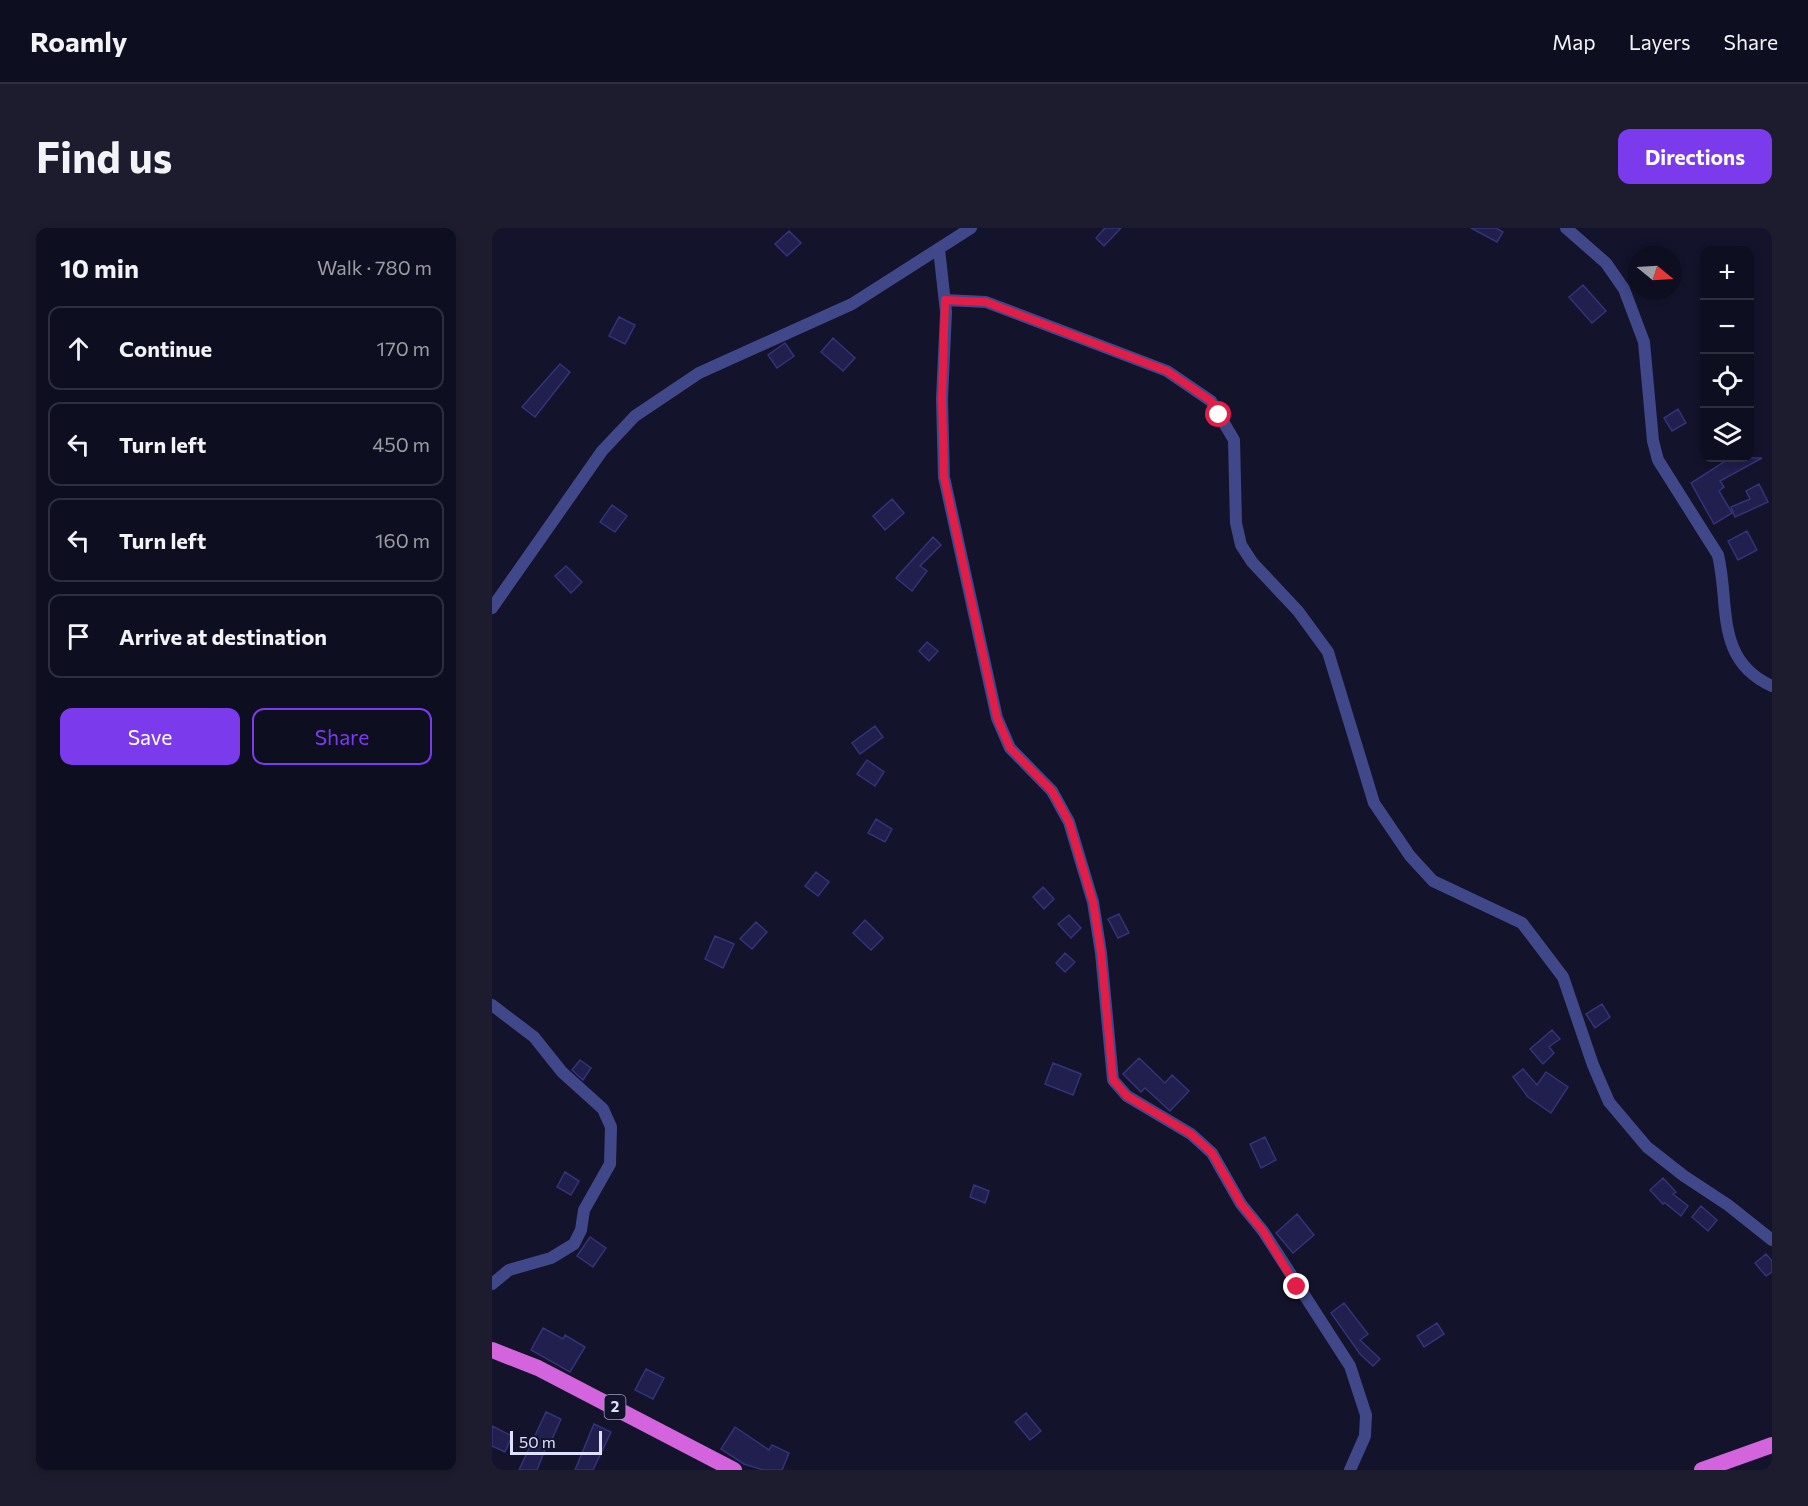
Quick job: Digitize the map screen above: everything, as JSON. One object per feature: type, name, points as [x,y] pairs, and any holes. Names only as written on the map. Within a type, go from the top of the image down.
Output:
[{"type":"highway","name":"2","points":[[492,1350],[538,1368],[734,1470]]},
{"type":"highway","points":[[1702,1470],[1772,1445]]},
{"type":"street","points":[[492,608],[602,451],[635,416],[699,373],[852,304],[971,228]]},
{"type":"street","points":[[1566,228],[1606,264],[1624,289],[1644,342],[1653,441],[1658,460],[1718,555],[1722,572],[1725,628],[1730,641],[1747,668],[1760,680],[1772,686]]},
{"type":"street","points":[[939,249],[945,300],[942,399],[944,477],[997,718],[1010,748],[1052,791],[1069,822],[1093,902],[1101,952],[1113,1080],[1127,1096],[1191,1134],[1212,1153],[1241,1204],[1263,1231],[1350,1366],[1366,1415],[1365,1436],[1350,1470]]},
{"type":"street","points":[[945,300],[986,302],[1167,371],[1211,401],[1234,440],[1236,523],[1241,545],[1251,562],[1298,611],[1328,652],[1374,802],[1410,856],[1433,880],[1522,923],[1563,977],[1593,1065],[1609,1102],[1647,1146],[1684,1176],[1728,1204],[1772,1240]]},
{"type":"street","points":[[492,1005],[534,1037],[562,1072],[603,1109],[611,1127],[610,1164],[584,1210],[581,1230],[574,1244],[551,1258],[509,1270],[492,1284]]},
{"type":"building","points":[[1105,228],[1121,228],[1104,246],[1096,238]]},
{"type":"building","points":[[1471,228],[1496,228],[1503,232],[1497,242]]},
{"type":"building","points":[[789,231],[801,243],[787,256],[775,244]]},
{"type":"building","points":[[1583,285],[1606,311],[1592,323],[1569,297]]},
{"type":"building","points":[[619,317],[635,325],[625,344],[609,336]]},
{"type":"building","points":[[833,338],[855,358],[843,371],[821,352]]},
{"type":"building","points":[[785,343],[794,356],[777,368],[768,355]]},
{"type":"building","points":[[560,364],[570,372],[535,417],[522,407]]},
{"type":"building","points":[[1678,409],[1686,423],[1672,431],[1664,418]]},
{"type":"building","points":[[1754,458],[1762,458],[1720,481],[1724,487],[1719,491],[1732,513],[1714,524],[1691,483],[1724,462],[1754,462]]},
{"type":"building","points":[[1759,484],[1768,502],[1735,517],[1731,507],[1750,499],[1746,491]]},
{"type":"building","points":[[892,499],[904,513],[885,530],[873,516]]},
{"type":"building","points":[[612,505],[627,516],[615,532],[600,522]]},
{"type":"building","points":[[1747,531],[1757,550],[1738,560],[1728,541]]},
{"type":"building","points":[[933,537],[941,545],[920,566],[927,571],[912,591],[896,578]]},
{"type":"building","points":[[566,566],[582,582],[571,593],[555,576]]},
{"type":"building","points":[[927,642],[938,651],[929,661],[919,651]]},
{"type":"building","points":[[875,726],[883,737],[860,754],[852,743]]},
{"type":"building","points":[[867,760],[884,772],[875,786],[857,774]]},
{"type":"building","points":[[876,819],[892,829],[885,842],[868,833]]},
{"type":"building","points":[[816,872],[829,882],[818,896],[805,886]]},
{"type":"building","points":[[1043,887],[1054,899],[1044,909],[1033,897]]},
{"type":"building","points":[[1119,914],[1129,933],[1118,938],[1108,919]]},
{"type":"building","points":[[1069,915],[1081,928],[1071,938],[1058,924]]},
{"type":"building","points":[[865,920],[883,938],[871,950],[853,933]]},
{"type":"building","points":[[756,922],[767,932],[752,949],[740,939]]},
{"type":"building","points":[[715,936],[734,944],[723,968],[705,959]]},
{"type":"building","points":[[1065,953],[1075,962],[1065,972],[1056,963]]},
{"type":"building","points":[[1602,1004],[1610,1017],[1595,1028],[1586,1014]]},
{"type":"building","points":[[1552,1030],[1560,1039],[1549,1047],[1554,1053],[1543,1064],[1530,1049]]},
{"type":"building","points":[[1139,1058],[1165,1083],[1172,1075],[1189,1091],[1170,1111],[1145,1088],[1141,1092],[1123,1074]]},
{"type":"building","points":[[580,1060],[591,1068],[583,1080],[572,1070]]},
{"type":"building","points":[[1053,1063],[1081,1074],[1073,1095],[1045,1084]]},
{"type":"building","points":[[1523,1069],[1537,1085],[1546,1072],[1568,1087],[1551,1113],[1528,1097],[1513,1077]]},
{"type":"building","points":[[1265,1137],[1276,1160],[1261,1168],[1250,1144]]},
{"type":"building","points":[[565,1172],[579,1181],[571,1195],[557,1187]]},
{"type":"building","points":[[1663,1178],[1676,1192],[1673,1194],[1688,1206],[1681,1216],[1665,1203],[1663,1204],[1650,1190]]},
{"type":"building","points":[[974,1185],[989,1191],[985,1203],[970,1197]]},
{"type":"building","points":[[1701,1206],[1717,1220],[1708,1231],[1692,1217]]},
{"type":"building","points":[[1297,1214],[1314,1235],[1293,1253],[1276,1233]]},
{"type":"building","points":[[590,1237],[606,1248],[593,1267],[577,1256]]},
{"type":"building","points":[[1766,1254],[1772,1261],[1772,1272],[1766,1276],[1755,1263]]},
{"type":"building","points":[[1344,1303],[1368,1334],[1360,1340],[1380,1359],[1373,1366],[1360,1354],[1331,1313]]},
{"type":"building","points":[[1437,1323],[1444,1334],[1424,1347],[1417,1336]]},
{"type":"building","points":[[543,1328],[563,1339],[565,1335],[585,1347],[570,1372],[531,1350]]},
{"type":"building","points":[[646,1369],[664,1378],[653,1399],[635,1390]]},
{"type":"building","points":[[546,1412],[561,1419],[548,1448],[546,1447],[537,1470],[519,1470]]},
{"type":"building","points":[[1026,1413],[1041,1431],[1030,1440],[1015,1422]]},
{"type":"building","points":[[594,1424],[611,1432],[593,1470],[575,1470]]},
{"type":"building","points":[[492,1426],[512,1436],[505,1452],[492,1446]]},
{"type":"building","points":[[735,1427],[769,1450],[772,1445],[789,1453],[782,1470],[763,1470],[744,1464],[721,1449]]},
{"type":"route","points":[[1219,415],[1211,401],[1167,371],[986,302],[945,300],[942,399],[944,477],[997,718],[1010,748],[1052,791],[1069,822],[1093,902],[1101,952],[1113,1080],[1127,1096],[1191,1134],[1212,1153],[1241,1204],[1263,1231],[1297,1287]]}]
